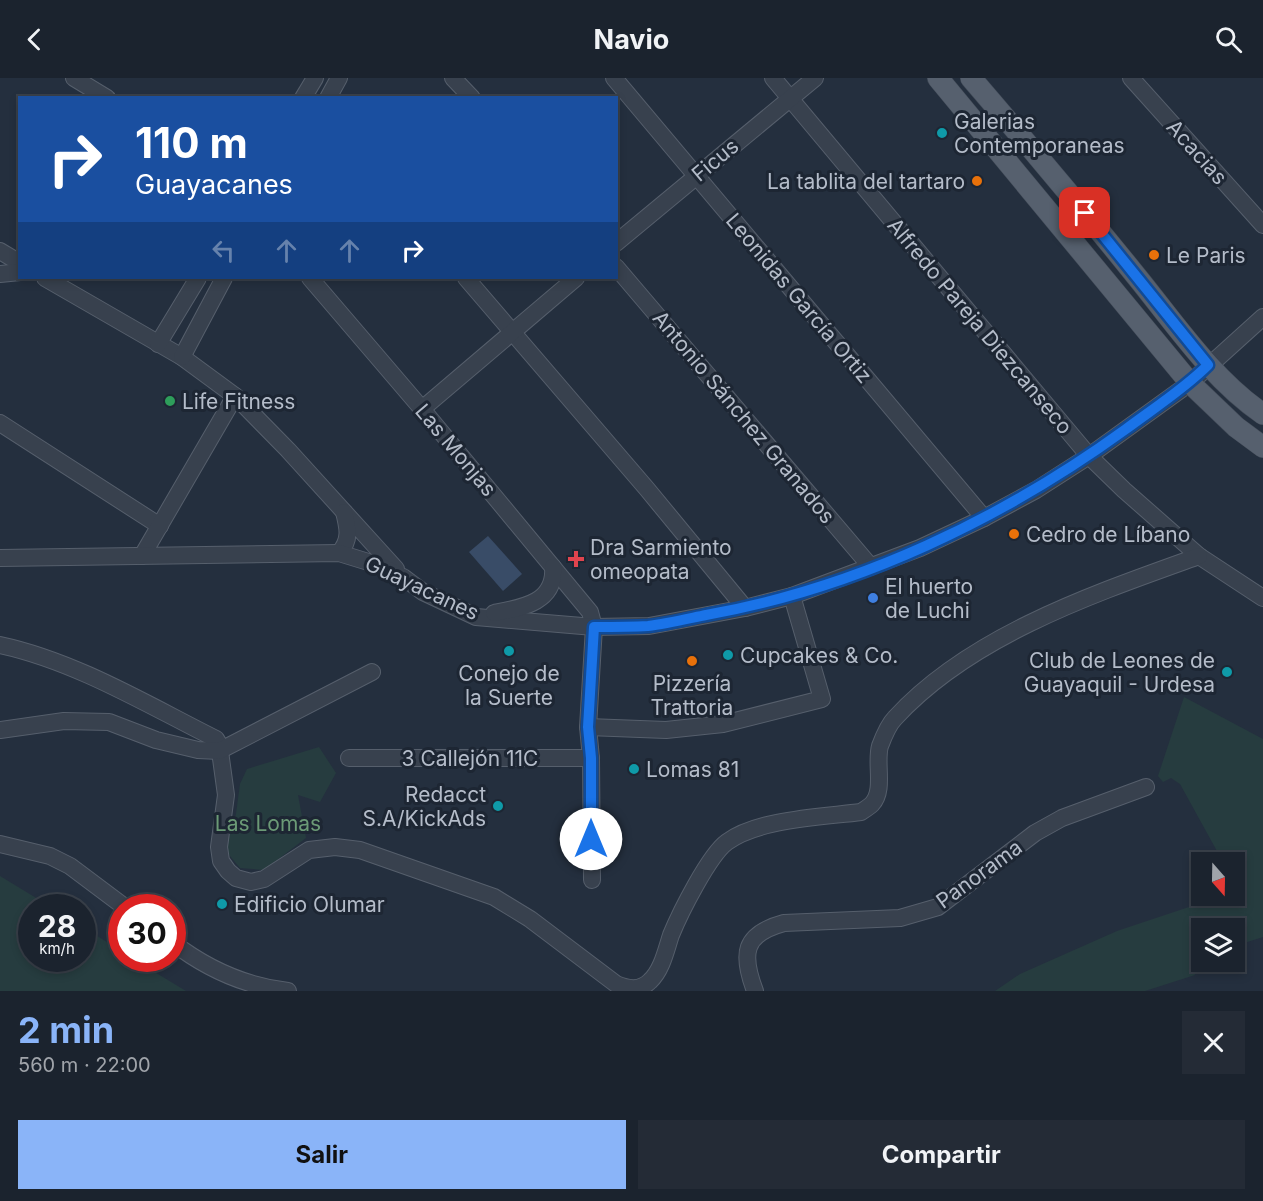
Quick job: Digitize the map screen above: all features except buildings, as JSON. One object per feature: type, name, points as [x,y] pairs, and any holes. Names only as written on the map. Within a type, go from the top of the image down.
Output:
[{"type":"main road","points":[[938,78],[1191,383],[1236,427],[1263,447]]},
{"type":"main road","points":[[971,78],[1043,162],[1208,365],[1248,404],[1263,414]]},
{"type":"main road","points":[[1022,178],[1043,162]]},
{"type":"street","points":[[74,78],[104,96]]},
{"type":"street","points":[[304,96],[315,78]]},
{"type":"street","points":[[329,96],[339,78]]},
{"type":"street","points":[[453,78],[470,96]]},
{"type":"street","name":"Leonidas García Ortiz","points":[[614,78],[984,518]]},
{"type":"street","name":"Alfredo Pareja Diezcanseco","points":[[773,78],[1089,456],[1116,483],[1200,556],[1263,598]]},
{"type":"street","name":"Ficus","points":[[618,241],[815,78]]},
{"type":"street","name":"Acacias","points":[[1131,78],[1263,225]]},
{"type":"street","points":[[0,251],[18,262]]},
{"type":"street","name":"Antonio Sánchez Granados","points":[[618,269],[871,567]]},
{"type":"street","points":[[0,274],[18,272]]},
{"type":"street","points":[[47,279],[182,357],[236,396],[403,576]]},
{"type":"street","points":[[158,344],[197,279]]},
{"type":"street","points":[[182,357],[223,279]]},
{"type":"street","name":"Las Monjas","points":[[311,279],[590,612],[594,627]]},
{"type":"street","points":[[467,279],[746,608]]},
{"type":"street","points":[[422,409],[575,279]]},
{"type":"street","name":"Guayacanes","points":[[0,558],[339,553],[378,565],[403,576],[423,592],[476,617],[594,627],[649,626],[746,608],[792,596],[920,548],[1036,490],[1089,456],[1191,383],[1263,317]]},
{"type":"street","points":[[142,556],[236,396]]},
{"type":"street","points":[[0,423],[160,526]]},
{"type":"street","points":[[339,553],[346,546],[348,535],[344,512]]},
{"type":"street","points":[[0,645],[30,651],[68,666],[216,739],[219,744],[226,795],[219,847],[221,861],[236,878],[251,882],[264,879],[309,850],[335,847],[360,850],[494,897],[530,919],[616,984],[634,988],[642,987],[654,977],[672,933],[708,864],[725,843],[740,833],[758,826],[861,812],[872,804],[878,793],[880,747],[888,729],[893,720],[930,686],[974,655],[1009,635],[1090,595],[1200,556]]},
{"type":"street","points":[[476,617],[524,607],[538,600],[551,583],[554,576],[553,567]]},
{"type":"street","points":[[588,727],[666,730],[723,724],[822,699],[792,596]]},
{"type":"street","points":[[592,880],[591,758],[588,727],[594,627]]},
{"type":"street","points":[[0,730],[64,721],[109,722],[156,740],[198,750],[219,751],[372,672]]},
{"type":"street","name":"3 Callejón 11C","points":[[349,758],[591,758]]},
{"type":"street","name":"Panorama","points":[[755,991],[747,958],[750,942],[756,934],[768,927],[784,923],[900,918],[938,907],[1035,833],[1062,818],[1146,787]]},
{"type":"street","points":[[0,844],[50,856],[70,866],[108,894]]},
{"type":"street","points":[[186,951],[214,970],[232,978],[263,988],[288,991]]},
{"type":"green space","points":[[1184,697],[1263,739],[1263,937],[1245,943],[1245,918],[1191,918],[1191,972],[1194,972],[1195,975],[1145,991],[995,991],[1020,974],[1117,931],[1192,906],[1245,906],[1245,852],[1217,852],[1180,784],[1171,778],[1163,782],[1158,776]]},
{"type":"green space","name":"Las Lomas","points":[[319,747],[336,773],[320,802],[298,795],[306,838],[264,870],[240,868],[225,850],[236,814],[240,784],[247,769]]},
{"type":"green space","points":[[0,876],[30,894],[18,894],[18,972],[96,972],[96,935],[108,943],[108,972],[155,972],[186,991],[0,991]]},
{"type":"water","points":[[488,536],[522,574],[503,591],[469,552]]},
{"type":"place","name":"Galerias Contemporaneas","points":[[942,133]]},
{"type":"place","name":"La tablita del tartaro","points":[[977,181]]},
{"type":"place","name":"Le Paris","points":[[1154,255]]},
{"type":"place","name":"Life Fitness","points":[[170,401]]},
{"type":"place","name":"Cedro de Líbano","points":[[1014,534]]},
{"type":"place","name":"Dra Sarmiento omeopata","points":[[576,559]]},
{"type":"place","name":"El huerto de Luchi","points":[[873,598]]},
{"type":"place","name":"Conejo de la Suerte","points":[[509,651]]},
{"type":"place","name":"Cupcakes & Co.","points":[[728,655]]},
{"type":"place","name":"Pizzería Trattoria","points":[[692,661]]},
{"type":"place","name":"Club de Leones de Guayaquil - Urdesa","points":[[1227,672]]},
{"type":"place","name":"Lomas 81","points":[[634,769]]},
{"type":"place","name":"Redacct S.A/KickAds","points":[[498,806]]},
{"type":"place","name":"Edificio Olumar","points":[[222,904]]},
{"type":"route","points":[[591,839],[591,758],[588,727],[594,627],[649,626],[746,608],[792,596],[920,548],[1036,490],[1089,456],[1191,383],[1208,365],[1085,213]]}]
